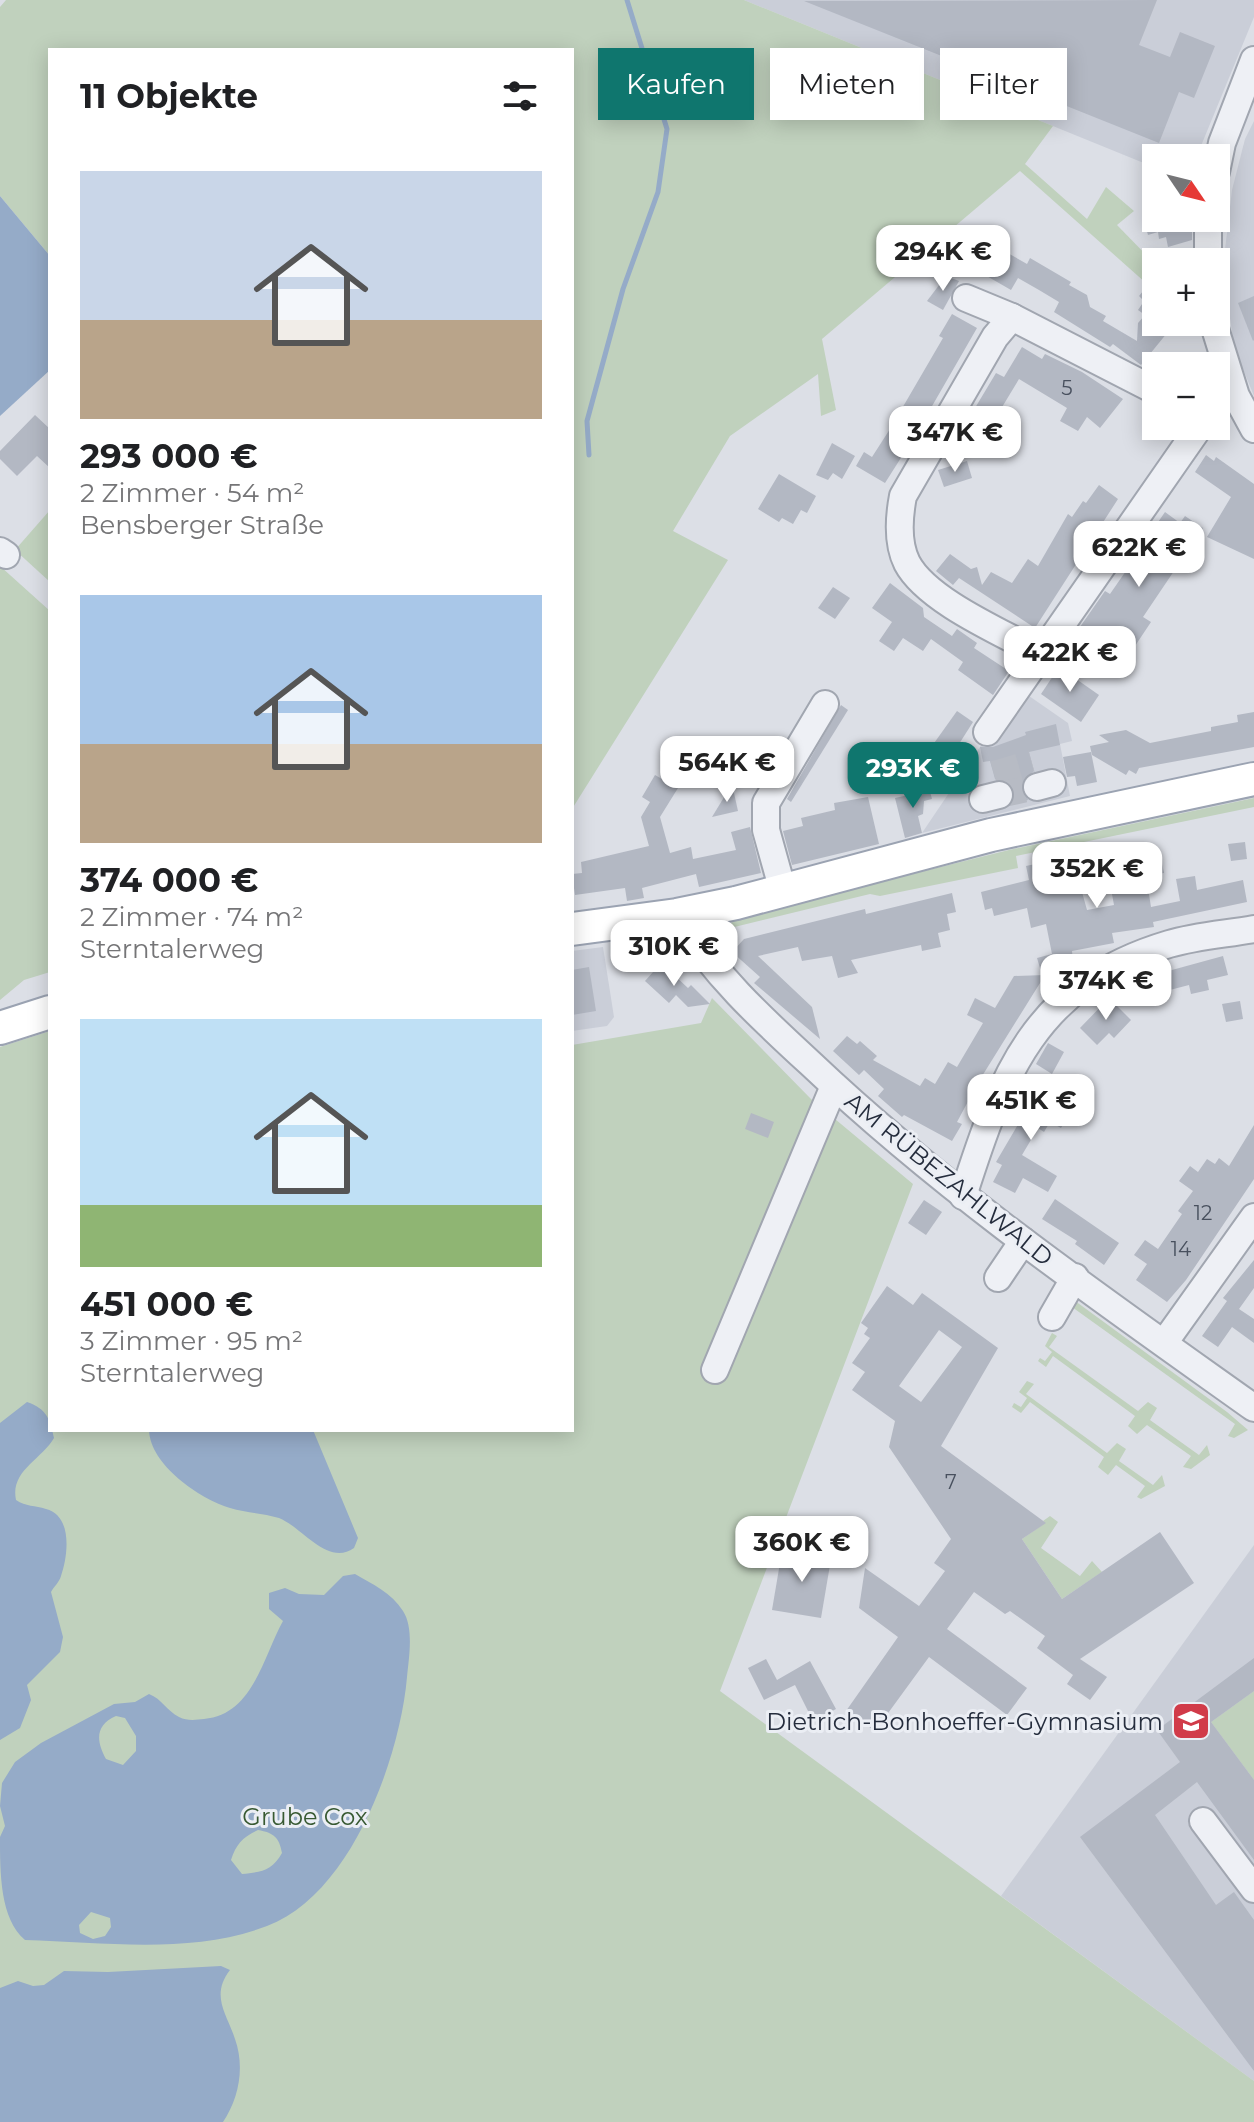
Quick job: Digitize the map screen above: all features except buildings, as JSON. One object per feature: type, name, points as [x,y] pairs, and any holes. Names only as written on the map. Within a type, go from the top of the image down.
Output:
[{"type":"main road","points":[[574,929],[677,915],[783,891],[991,835],[1254,779]]},
{"type":"main road","points":[[0,1028],[48,1013]]},
{"type":"street","points":[[1222,144],[1254,60]]},
{"type":"street","points":[[966,298],[1012,317],[1142,384]]},
{"type":"street","points":[[1012,317],[995,337],[903,496],[899,518],[906,562],[920,581],[939,596],[1041,654]]},
{"type":"street","points":[[1230,407],[1254,429]]},
{"type":"street","points":[[987,732],[1190,440]]},
{"type":"street","points":[[783,891],[766,830],[766,803],[825,704]]},
{"type":"street","name":"AM RÜBEZAHLWALD","points":[[677,915],[691,939],[748,1004],[834,1086],[963,1196],[1254,1408]]},
{"type":"street","points":[[963,1196],[988,1116],[1009,1069],[1045,1018],[1083,985],[1129,959],[1171,944],[1254,929]]},
{"type":"street","points":[[715,1370],[834,1086]]},
{"type":"street","points":[[1164,1343],[1254,1217]]},
{"type":"street","points":[[998,1278],[1023,1241]]},
{"type":"street","points":[[1052,1317],[1075,1277]]},
{"type":"street","points":[[1203,1821],[1254,1889]]},
{"type":"shaded area","points":[[744,0],[1254,0],[1254,17],[1202,144],[1142,144],[1142,162],[1038,120],[1067,120],[1067,48],[940,48],[940,80],[924,73],[924,48],[862,48]]},
{"type":"shaded area","points":[[1254,121],[1254,396],[1234,347],[1230,318],[1230,248],[1225,248],[1227,232],[1230,232],[1232,190],[1245,139]]},
{"type":"shaded area","points":[[1019,689],[1068,723],[1072,741],[1060,744],[1070,796],[922,833]]},
{"type":"shaded area","points":[[603,947],[614,1017],[607,1026],[574,1031],[574,951]]},
{"type":"shaded area","name":"Dietrich-Bonhoeffer-Gymnasium","points":[[1254,1545],[1254,2081],[1001,1896]]},
{"type":"green space","points":[[6,0],[744,0],[862,48],[770,48],[770,120],[924,120],[924,73],[940,80],[940,120],[1038,120],[1053,126],[1025,164],[1087,219],[1106,187],[1134,211],[1117,225],[1142,251],[1142,280],[1020,171],[822,339],[836,410],[821,416],[818,374],[730,436],[673,531],[728,560],[574,806],[574,48],[48,48],[48,254],[0,196],[0,7]]},
{"type":"green space","points":[[48,512],[48,580],[15,550]]},
{"type":"green space","points":[[0,566],[48,609],[48,973],[24,980],[0,1000]]},
{"type":"green space","points":[[1254,798],[1254,807],[1016,856],[1018,868],[880,896],[870,894],[722,930],[739,917],[1009,850]]},
{"type":"green space","name":"Grube Cox","points":[[712,998],[811,1099],[913,1184],[720,1691],[1254,2081],[1254,2122],[0,2122],[0,1047],[48,1032],[48,1432],[574,1432],[574,1045],[701,1023]]},
{"type":"green space","points":[[1071,1298],[1248,1430],[1234,1438],[1228,1436],[1235,1424],[1072,1307]]},
{"type":"green space","points":[[1052,1333],[1057,1336],[1049,1347],[1138,1411],[1148,1402],[1157,1408],[1150,1420],[1199,1455],[1207,1445],[1210,1455],[1191,1469],[1183,1467],[1191,1456],[1147,1425],[1137,1434],[1128,1426],[1135,1416],[1053,1356],[1046,1367],[1038,1361],[1040,1358],[1045,1361],[1052,1352],[1045,1346]]},
{"type":"green space","points":[[1027,1381],[1034,1384],[1026,1394],[1107,1453],[1117,1443],[1126,1449],[1119,1461],[1153,1485],[1162,1475],[1165,1486],[1141,1499],[1137,1497],[1145,1486],[1116,1465],[1108,1475],[1098,1467],[1104,1457],[1030,1402],[1021,1413],[1012,1407],[1014,1403],[1021,1407],[1027,1398],[1019,1392]]},
{"type":"green space","points":[[1050,1516],[1058,1522],[1041,1548],[1080,1576],[1092,1561],[1102,1572],[1062,1599],[1022,1539]]},
{"type":"green space","points":[[1254,1691],[1254,1780],[1211,1722]]},
{"type":"water","points":[[0,196],[48,254],[48,372],[0,416]]},
{"type":"water","points":[[27,1402],[39,1408],[48,1420],[48,1432],[53,1432],[54,1438],[22,1473],[15,1490],[16,1500],[55,1513],[64,1528],[66,1548],[59,1581],[51,1592],[63,1637],[60,1652],[27,1685],[31,1700],[20,1728],[0,1740],[0,1423]]},
{"type":"water","points":[[149,1432],[314,1432],[358,1538],[354,1548],[335,1553],[315,1544],[279,1518],[218,1504],[191,1489],[167,1468],[152,1443]]},
{"type":"water","points":[[355,1574],[393,1599],[403,1611],[409,1626],[410,1652],[402,1710],[382,1783],[346,1855],[323,1885],[297,1910],[267,1926],[208,1941],[147,1945],[25,1940],[6,1908],[0,1865],[0,1837],[5,1826],[0,1806],[2,1783],[15,1762],[41,1743],[114,1704],[135,1702],[149,1694],[188,1720],[221,1715],[245,1696],[283,1621],[269,1609],[269,1593],[285,1588],[299,1594],[324,1595],[343,1576]],"holes":[[[116,1716],[125,1718],[136,1736],[136,1751],[123,1765],[106,1759],[99,1740],[104,1724]],[[258,1830],[272,1834],[282,1853],[265,1870],[242,1874],[231,1860],[244,1838]],[[91,1912],[110,1918],[111,1927],[105,1936],[93,1939],[80,1933],[79,1925]]]},
{"type":"water","points":[[221,1966],[230,1970],[221,1988],[221,1997],[240,2060],[236,2093],[223,2122],[0,2122],[0,1988],[18,1981],[33,1986],[44,1985],[64,1971],[108,1972]]},
{"type":"waterway","points":[[589,455],[587,421],[623,289],[658,192],[667,129],[627,0]]},
{"type":"tunnel","points":[[994,774],[1032,763]]},
{"type":"tunnel","points":[[999,795],[1037,787]]},
{"type":"place","name":"Dietrich-Bonhoeffer-Gymnasium","points":[[1191,1721]]}]
